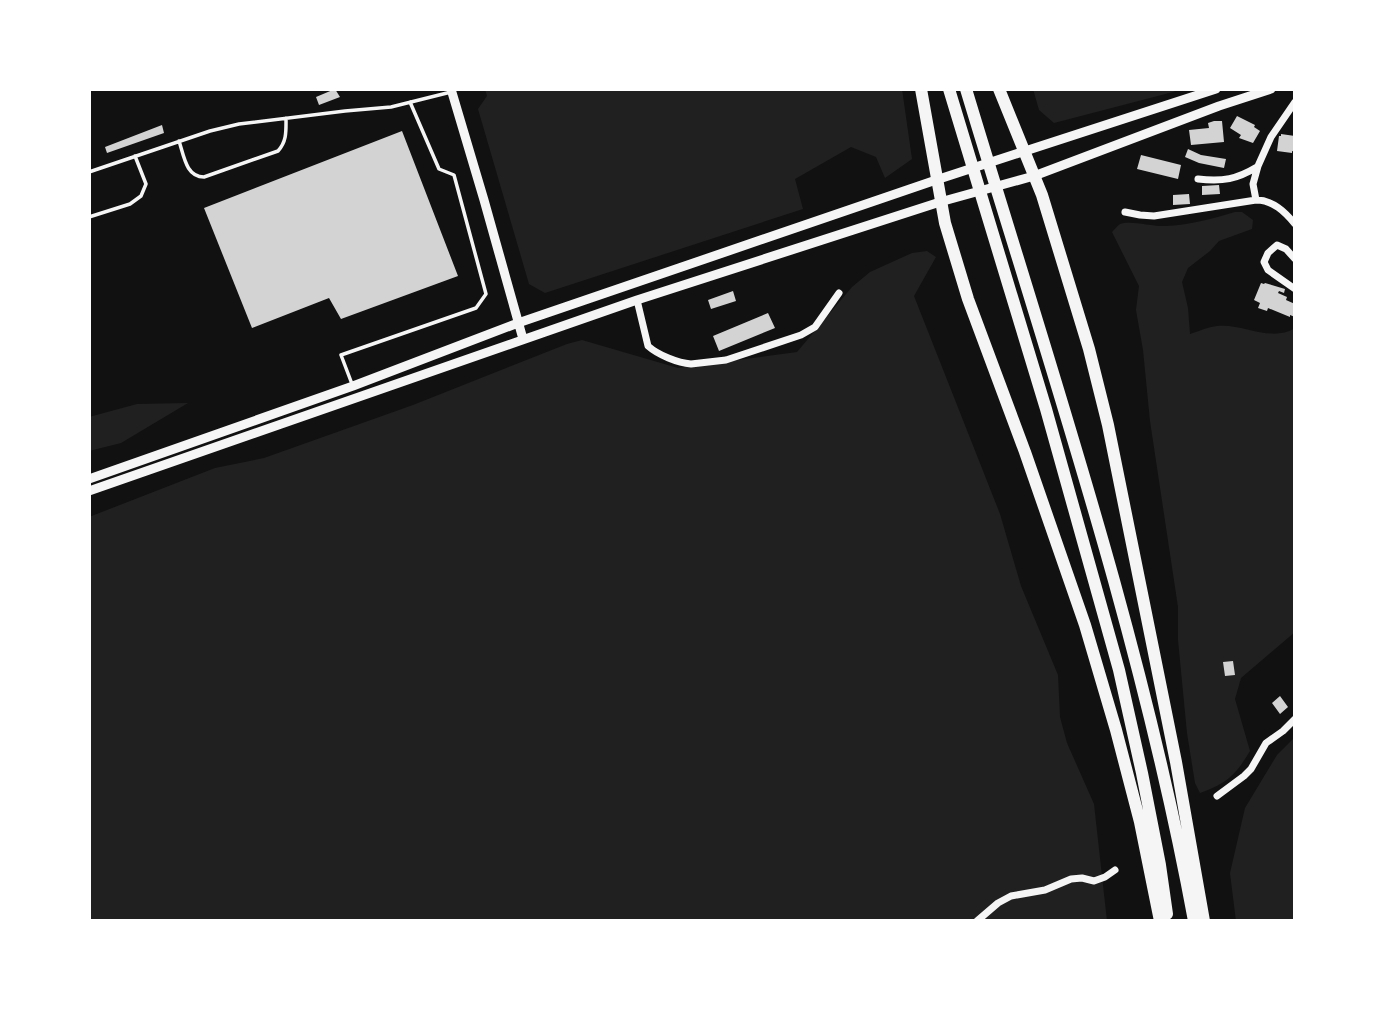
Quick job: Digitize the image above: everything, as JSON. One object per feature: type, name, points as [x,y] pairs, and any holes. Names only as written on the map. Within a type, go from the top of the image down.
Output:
[{"type":"highway","points":[[921,89],[945,223],[968,299],[1055,535],[1095,659],[1140,822],[1160,921]]},
{"type":"highway","points":[[949,89],[1057,448],[1119,670],[1160,865],[1167,921]]},
{"type":"highway","points":[[966,89],[1083,476],[1136,663],[1165,777],[1194,921]]},
{"type":"highway","points":[[999,89],[1042,195],[1089,349],[1108,425],[1176,762],[1203,921]]},
{"type":"street","points":[[89,479],[353,386],[518,323],[936,180],[1216,89]]},
{"type":"street","points":[[89,491],[637,300],[940,202],[1034,176],[1271,89]]},
{"type":"street","points":[[451,91],[523,339]]},
{"type":"street","points":[[1256,200],[1253,184],[1258,166],[1272,137],[1295,102]]},
{"type":"street","points":[[1198,179],[1242,176],[1258,166]]},
{"type":"street","points":[[1125,212],[1154,216],[1265,200],[1277,206],[1295,224]]},
{"type":"street","points":[[1295,259],[1286,249],[1276,245],[1264,262],[1268,270],[1295,289]]},
{"type":"street","points":[[637,300],[648,346],[691,364],[726,360],[801,335],[815,327],[839,293]]},
{"type":"street","points":[[1217,796],[1244,776],[1266,743],[1295,719]]},
{"type":"street","points":[[977,921],[1011,896],[1045,890],[1071,878],[1094,881],[1115,870]]},
{"type":"lane","points":[[89,172],[239,124],[391,107],[451,91]]},
{"type":"lane","points":[[353,386],[341,355],[477,308],[486,294],[454,175],[439,169],[410,102]]},
{"type":"lane","points":[[179,141],[191,173],[196,177],[204,177],[278,150],[286,137],[286,118]]},
{"type":"lane","points":[[89,216],[130,204],[141,196],[146,184],[135,156]]},
{"type":"shaded area","points":[[485,89],[902,89],[912,159],[885,178],[876,157],[851,147],[795,179],[803,209],[545,293],[529,284],[478,109],[487,96]]},
{"type":"shaded area","points":[[1033,89],[1179,89],[1054,123],[1039,110]]},
{"type":"shaded area","points":[[1242,212],[1253,220],[1252,229],[1219,241],[1188,268],[1182,282],[1190,334],[1217,326],[1276,334],[1295,328],[1295,632],[1241,678],[1235,699],[1250,751],[1230,778],[1200,793],[1195,783],[1187,733],[1178,640],[1178,607],[1136,310],[1139,286],[1112,232],[1125,223],[1174,225]]},
{"type":"shaded area","points":[[927,251],[936,257],[914,296],[1000,514],[1021,586],[1058,675],[1060,717],[1067,743],[1094,804],[1107,921],[89,921],[89,517],[215,468],[264,458],[413,405],[582,340],[678,368],[797,352],[852,287],[870,272],[912,253]]},
{"type":"shaded area","points":[[188,403],[121,443],[89,451],[89,417],[137,404]]},
{"type":"shaded area","points":[[1295,737],[1295,921],[1236,921],[1230,873],[1245,808],[1277,755]]},
{"type":"building","points":[[335,89],[340,97],[319,105],[316,97]]},
{"type":"building","points":[[1237,116],[1255,125],[1260,131],[1253,143],[1239,138],[1241,135],[1230,128]]},
{"type":"building","points":[[1222,121],[1224,142],[1191,145],[1189,130],[1209,128],[1208,123]]},
{"type":"building","points":[[162,125],[164,133],[107,153],[105,147]]},
{"type":"building","points":[[402,131],[458,276],[341,319],[329,298],[252,328],[204,208]]},
{"type":"building","points":[[1281,134],[1295,136],[1295,152],[1277,151]]},
{"type":"building","points":[[1188,149],[1201,155],[1226,159],[1224,168],[1185,157]]},
{"type":"building","points":[[1141,155],[1181,165],[1178,179],[1137,169]]},
{"type":"building","points":[[1219,185],[1220,194],[1202,195],[1202,186]]},
{"type":"building","points":[[1189,194],[1190,204],[1173,205],[1173,195]]},
{"type":"building","points":[[1261,283],[1285,289],[1284,293],[1278,293],[1295,304],[1295,317],[1268,308],[1267,311],[1258,308],[1260,303],[1254,300]]},
{"type":"building","points":[[733,291],[736,301],[711,309],[708,300]]},
{"type":"building","points":[[768,313],[775,328],[719,351],[713,336]]},
{"type":"building","points":[[1233,661],[1235,675],[1225,676],[1223,662]]},
{"type":"building","points":[[1280,696],[1288,707],[1280,714],[1272,703]]}]
